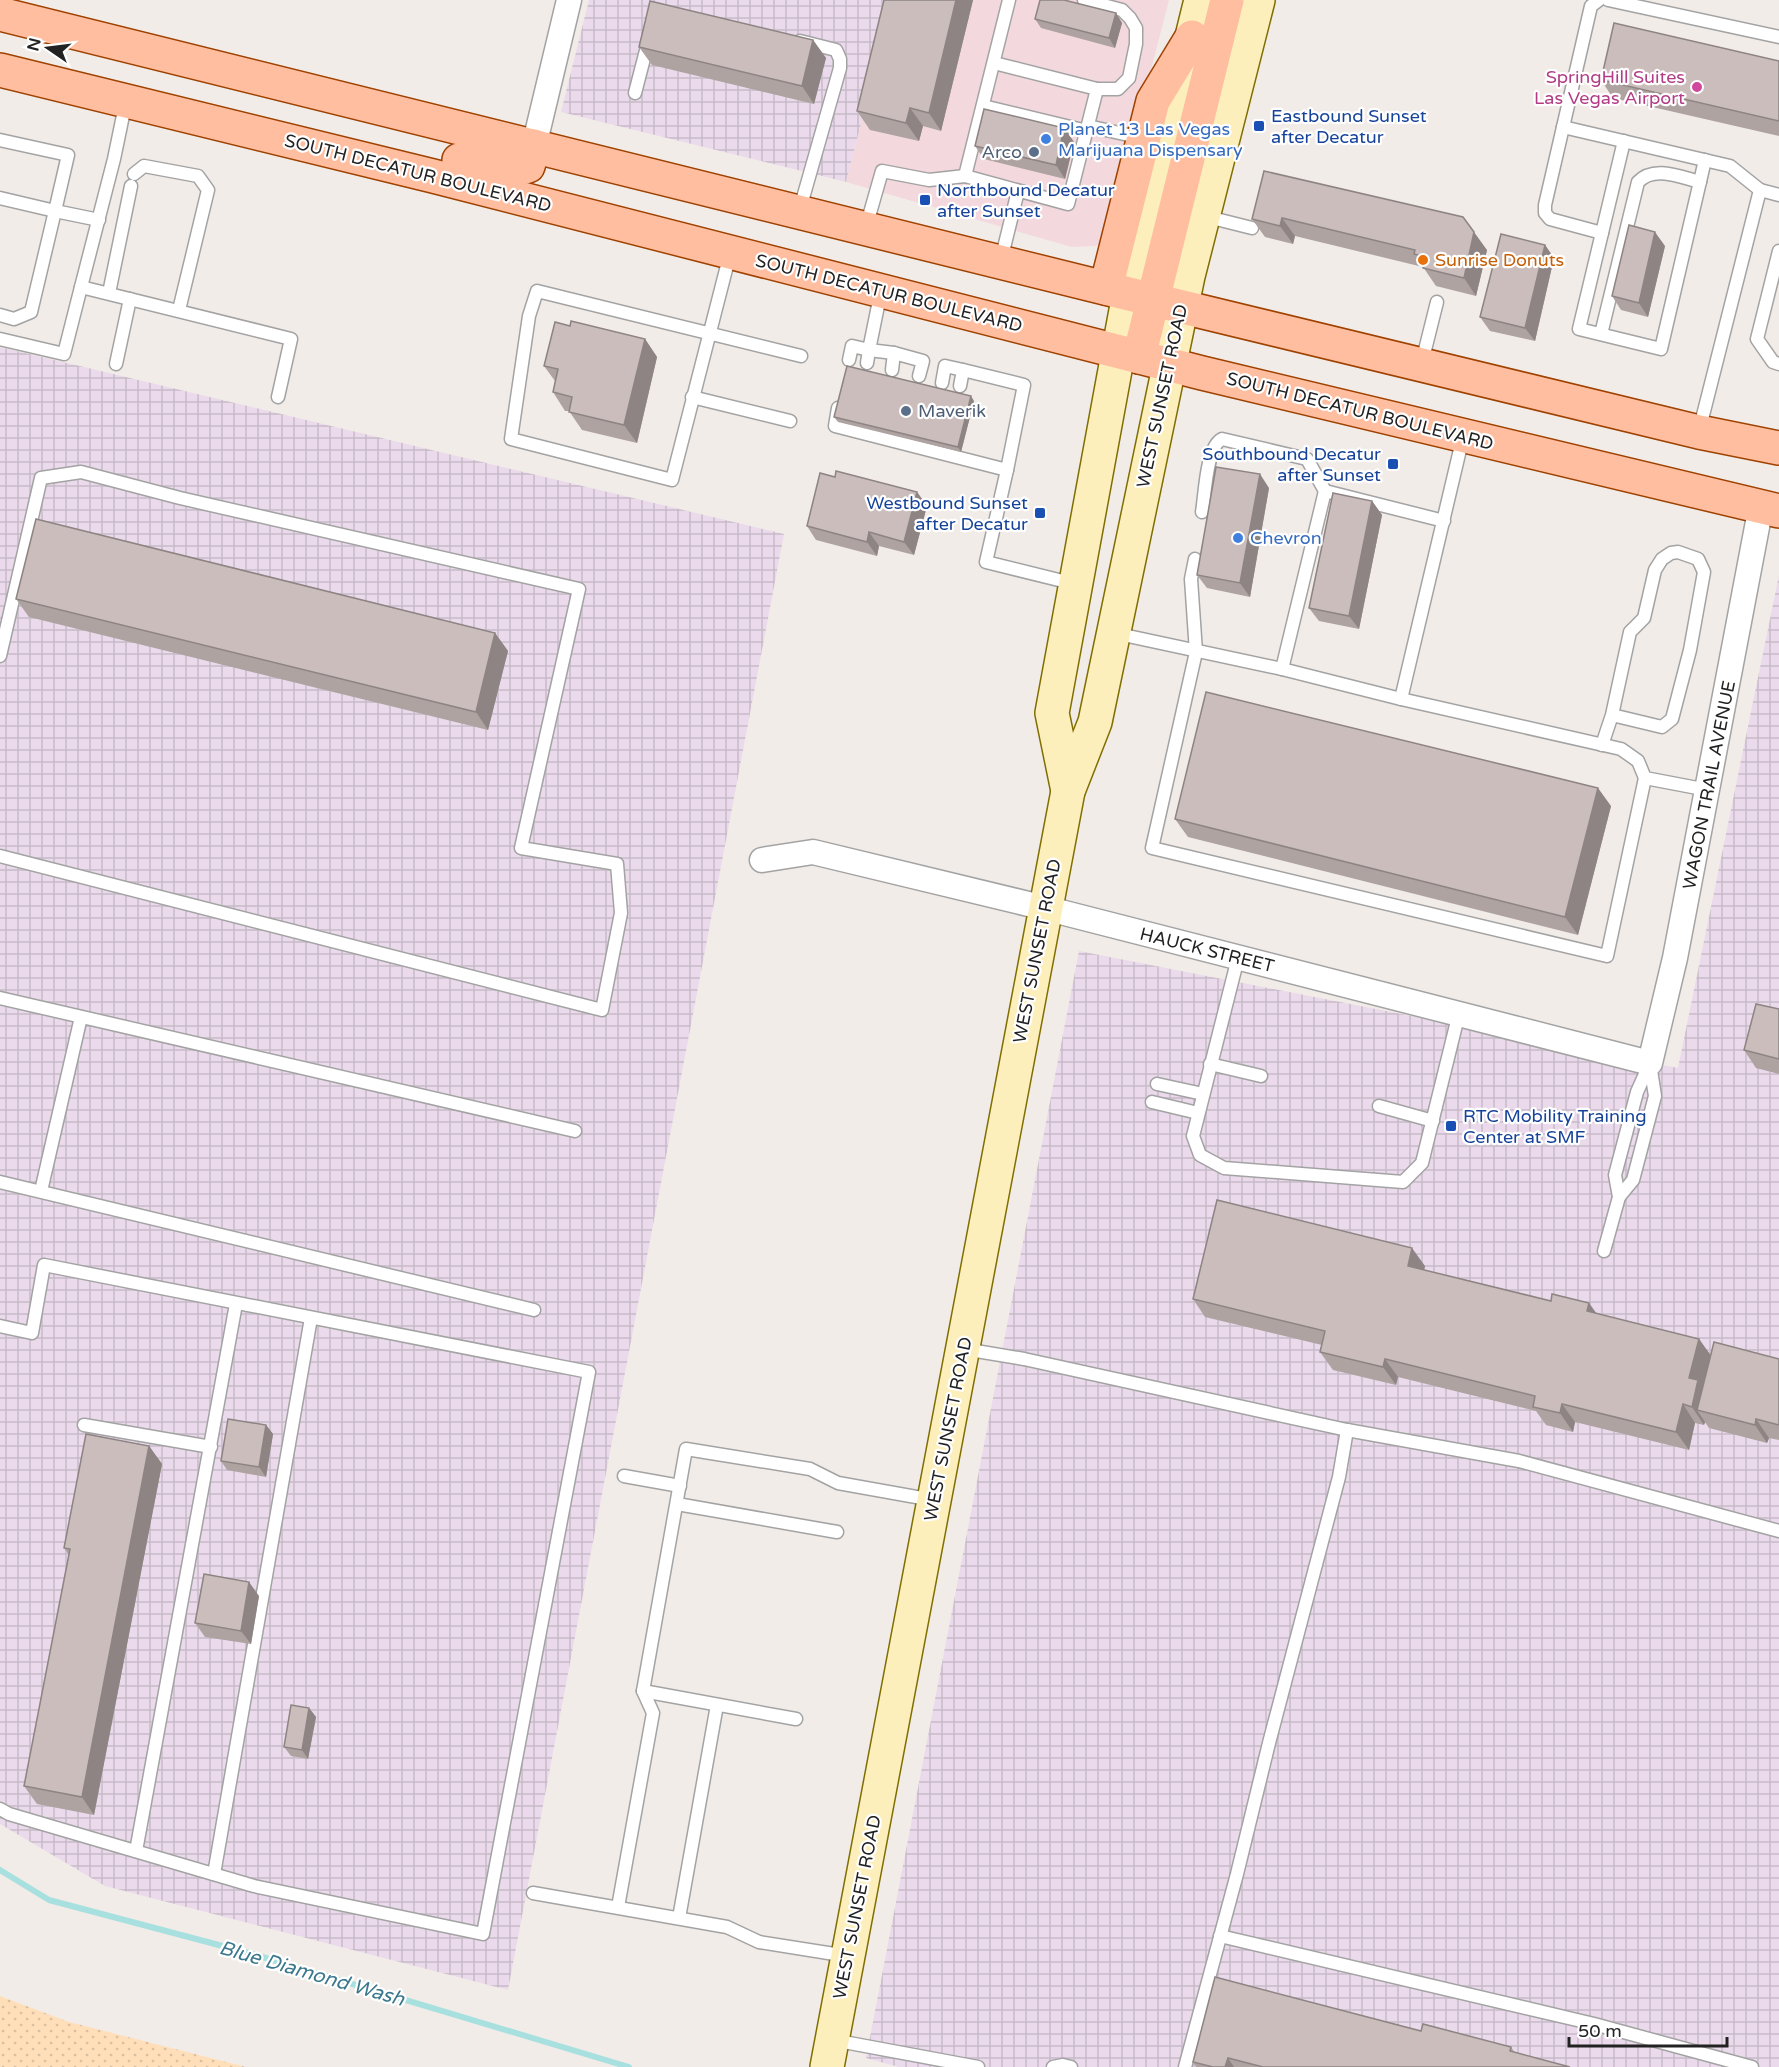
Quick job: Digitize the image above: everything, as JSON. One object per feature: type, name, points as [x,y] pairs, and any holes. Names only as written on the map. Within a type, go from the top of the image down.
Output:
[{"type":"main road","name":"WEST SUNSET ROAD","points":[[830,2053],[1068,791],[1095,722],[1113,633],[1143,358],[1143,297],[1201,0]]},
{"type":"main road","points":[[1143,297],[1227,0]]},
{"type":"main road","name":"WEST SUNSET ROAD","points":[[1068,791],[1052,713],[1076,584],[1143,358],[1143,297],[1202,216],[1258,0]]},
{"type":"main road","points":[[0,14],[1143,297],[1699,432],[1779,448]]},
{"type":"main road","points":[[1143,297],[1143,138],[1153,101],[1192,37]]},
{"type":"main road","name":"SOUTH DECATUR BOULEVARD","points":[[0,70],[433,176],[1143,358],[1770,508]]},
{"type":"main road","points":[[433,176],[452,158],[505,171],[520,169],[528,166],[534,146]]},
{"type":"street","points":[[534,146],[569,0]]},
{"type":"street","name":"WAGON TRAIL AVENUE","points":[[1650,1063],[1675,958],[1708,790],[1770,508]]},
{"type":"street","name":"HAUCK STREET","points":[[762,860],[813,852],[1045,908],[1650,1063]]},
{"type":"lane","points":[[965,176],[1009,0]]},
{"type":"lane","points":[[994,63],[1097,88],[1118,89],[1129,78],[1136,44],[1136,28],[1122,9],[1084,0]]},
{"type":"lane","points":[[1599,0],[1591,6],[1545,213],[1550,219],[1602,233]]},
{"type":"lane","points":[[1608,0],[1779,38]]},
{"type":"lane","points":[[635,93],[651,32]]},
{"type":"lane","points":[[784,37],[836,50],[840,59],[840,68],[798,212]]},
{"type":"lane","points":[[866,228],[882,171],[929,180],[965,176],[1068,204],[1097,88]]},
{"type":"lane","points":[[0,339],[64,354],[99,220],[126,101]]},
{"type":"lane","points":[[983,106],[1143,138]]},
{"type":"lane","points":[[1563,127],[1730,166],[1760,190],[1779,195]]},
{"type":"lane","points":[[0,140],[31,151],[68,154],[31,312],[14,319],[0,315]]},
{"type":"lane","points":[[1624,141],[1580,329],[1661,349],[1705,160]]},
{"type":"lane","points":[[109,293],[133,180],[144,166],[198,176],[208,190],[179,310]]},
{"type":"lane","points":[[1601,334],[1638,182],[1644,176],[1654,172],[1700,182]]},
{"type":"lane","points":[[1699,432],[1760,190]]},
{"type":"lane","points":[[1000,262],[1018,191]]},
{"type":"lane","points":[[0,198],[20,196],[55,211],[99,220]]},
{"type":"lane","points":[[1202,216],[1252,228]]},
{"type":"lane","points":[[1779,251],[1757,339],[1773,362],[1779,364]]},
{"type":"lane","points":[[730,252],[709,333],[692,397],[672,480],[511,439],[529,316],[537,291],[709,333],[801,356]]},
{"type":"lane","points":[[81,287],[291,339],[278,397]]},
{"type":"lane","points":[[867,363],[881,290]]},
{"type":"lane","points":[[116,364],[130,299]]},
{"type":"lane","points":[[1422,364],[1437,302]]},
{"type":"lane","points":[[849,360],[852,346],[894,353],[1024,386],[986,562],[1076,584]]},
{"type":"lane","points":[[891,369],[894,353]]},
{"type":"lane","points":[[919,376],[923,361]]},
{"type":"lane","points":[[942,383],[945,366]]},
{"type":"lane","points":[[960,386],[963,370]]},
{"type":"lane","points":[[692,397],[790,422]]},
{"type":"lane","points":[[838,408],[835,426],[854,426],[905,438],[947,449],[1007,470]]},
{"type":"lane","points":[[1401,699],[1463,436]]},
{"type":"lane","points":[[1202,512],[1211,453],[1217,442],[1222,439],[1308,459],[1325,491],[1282,669]]},
{"type":"lane","points":[[0,656],[41,478],[81,472],[180,498],[579,589],[520,848],[617,864],[621,913],[602,1010],[0,856]]},
{"type":"lane","points":[[1325,491],[1444,520]]},
{"type":"lane","points":[[1602,745],[1612,715],[1630,633],[1644,618],[1655,570],[1662,559],[1678,552],[1698,559],[1704,572],[1689,650],[1672,719],[1662,727],[1612,715]]},
{"type":"lane","points":[[1113,633],[1196,652],[1282,669],[1401,699],[1622,749],[1638,760],[1645,778],[1607,956],[1152,848],[1196,652],[1191,579],[1195,559]]},
{"type":"lane","points":[[1645,778],[1708,790]]},
{"type":"lane","points":[[1238,958],[1193,1136],[1200,1155],[1224,1168],[1403,1182],[1422,1163],[1459,1013]]},
{"type":"lane","points":[[0,998],[575,1131]]},
{"type":"lane","points":[[41,1191],[81,1017]]},
{"type":"lane","points":[[1604,1251],[1619,1197],[1616,1175],[1637,1092],[1650,1063]]},
{"type":"lane","points":[[1619,1197],[1633,1180],[1655,1096],[1650,1063]]},
{"type":"lane","points":[[1210,1064],[1261,1076]]},
{"type":"lane","points":[[1157,1084],[1203,1094]]},
{"type":"lane","points":[[1152,1102],[1198,1113]]},
{"type":"lane","points":[[1379,1106],[1433,1121]]},
{"type":"lane","points":[[0,1182],[534,1310]]},
{"type":"lane","points":[[0,1326],[32,1334],[44,1265],[588,1372],[483,1934],[254,1886],[9,1814],[0,1809]]},
{"type":"lane","points":[[136,1851],[236,1304]]},
{"type":"lane","points":[[214,1874],[311,1318]]},
{"type":"lane","points":[[964,1349],[1024,1359],[1347,1430],[1519,1461],[1779,1531]]},
{"type":"lane","points":[[84,1425],[211,1447]]},
{"type":"lane","points":[[1185,2067],[1339,1477],[1347,1430]]},
{"type":"lane","points":[[618,1907],[653,1713],[643,1691],[686,1449],[810,1469],[838,1483],[935,1500]]},
{"type":"lane","points":[[624,1476],[680,1486]]},
{"type":"lane","points":[[677,1504],[837,1532]]},
{"type":"lane","points":[[643,1691],[796,1719]]},
{"type":"lane","points":[[679,1918],[717,1705]]},
{"type":"lane","points":[[533,1893],[727,1927],[759,1942],[848,1956]]},
{"type":"lane","points":[[1220,1936],[1594,2025],[1752,2067]]},
{"type":"lane","points":[[830,2053],[978,2067]]},
{"type":"lane","points":[[1053,2067],[1063,2065],[1071,2067]]},
{"type":"shaded area","points":[[589,0],[893,0],[846,182],[561,112]]},
{"type":"shaded area","points":[[893,0],[1169,0],[1112,220],[1097,246],[1072,247],[846,182]]},
{"type":"shaded area","points":[[0,347],[784,534],[508,1990],[105,1886],[0,1824]]},
{"type":"shaded area","points":[[1779,575],[1779,2067],[899,2067],[866,2058],[1079,951],[1678,1068]]},
{"type":"sand","points":[[0,1996],[69,2022],[246,2067],[0,2067]]},
{"type":"building","points":[[884,0],[956,0],[929,113],[910,108],[906,123],[857,111]]},
{"type":"building","points":[[1040,0],[1064,0],[1116,13],[1109,38],[1035,19]]},
{"type":"building","points":[[650,1],[813,40],[802,86],[639,47]]},
{"type":"building","name":"SpringHill Suites Las Vegas Airport","points":[[1614,23],[1779,61],[1779,121],[1601,80]]},
{"type":"building","points":[[984,109],[1064,128],[1056,165],[975,146]]},
{"type":"building","points":[[1264,171],[1463,217],[1474,232],[1464,278],[1423,268],[1426,257],[1414,254],[1415,250],[1282,218],[1280,226],[1252,219]]},
{"type":"building","points":[[1629,225],[1655,232],[1639,303],[1612,296]]},
{"type":"building","points":[[1501,234],[1545,245],[1525,328],[1480,317]]},
{"type":"building","points":[[571,321],[645,339],[624,425],[569,412],[572,397],[553,392],[558,369],[544,366],[555,322],[570,326]]},
{"type":"building","name":"Maverik","points":[[847,366],[971,396],[958,447],[834,417]]},
{"type":"building","name":"Chevron","points":[[1216,467],[1260,474],[1240,583],[1197,575]]},
{"type":"building","points":[[836,471],[917,492],[904,542],[869,532],[867,542],[807,526],[820,473],[835,477]]},
{"type":"building","points":[[1333,493],[1372,501],[1349,616],[1309,608]]},
{"type":"building","points":[[36,519],[495,633],[476,712],[16,599]]},
{"type":"building","points":[[1206,692],[1598,788],[1565,917],[1175,819]]},
{"type":"building","points":[[1756,1004],[1779,1009],[1779,1059],[1744,1050]]},
{"type":"building","points":[[1217,1200],[1412,1248],[1408,1266],[1551,1301],[1552,1294],[1589,1303],[1587,1311],[1699,1339],[1689,1378],[1698,1380],[1692,1407],[1683,1404],[1676,1432],[1562,1404],[1560,1413],[1533,1407],[1535,1396],[1385,1359],[1383,1367],[1320,1352],[1325,1331],[1193,1299]]},
{"type":"building","points":[[1714,1342],[1779,1359],[1779,1425],[1756,1419],[1755,1425],[1697,1410]]},
{"type":"building","points":[[228,1419],[266,1425],[259,1467],[221,1461]]},
{"type":"building","points":[[86,1434],[149,1446],[82,1797],[24,1786],[70,1549],[64,1548]]},
{"type":"building","points":[[204,1574],[249,1582],[241,1631],[195,1623]]},
{"type":"building","points":[[291,1705],[309,1708],[302,1750],[284,1747]]},
{"type":"building","points":[[1215,1977],[1421,2031],[1423,2024],[1511,2047],[1510,2051],[1570,2067],[1263,2067],[1228,2058],[1225,2067],[1213,2067],[1193,2062]]},
{"type":"waterway","name":"Blue Diamond Wash","points":[[0,1870],[49,1900],[249,1953],[629,2067]]},
{"type":"place","name":"SpringHill Suites Las Vegas Airport","points":[[1697,87]]},
{"type":"place","name":"Eastbound Sunset after Decatur","points":[[1259,126]]},
{"type":"place","name":"Planet 13 Las Vegas Marijuana Dispensary","points":[[1046,139]]},
{"type":"place","name":"Arco","points":[[1034,152]]},
{"type":"place","name":"Northbound Decatur after Sunset","points":[[925,200]]},
{"type":"place","name":"Sunrise Donuts","points":[[1423,260]]},
{"type":"place","name":"Maverik","points":[[906,411]]},
{"type":"place","name":"Southbound Decatur after Sunset","points":[[1393,464]]},
{"type":"place","name":"Westbound Sunset after Decatur","points":[[1040,513]]},
{"type":"place","name":"Chevron","points":[[1238,538]]},
{"type":"place","name":"RTC Mobility Training Center at SMF","points":[[1451,1126]]}]
